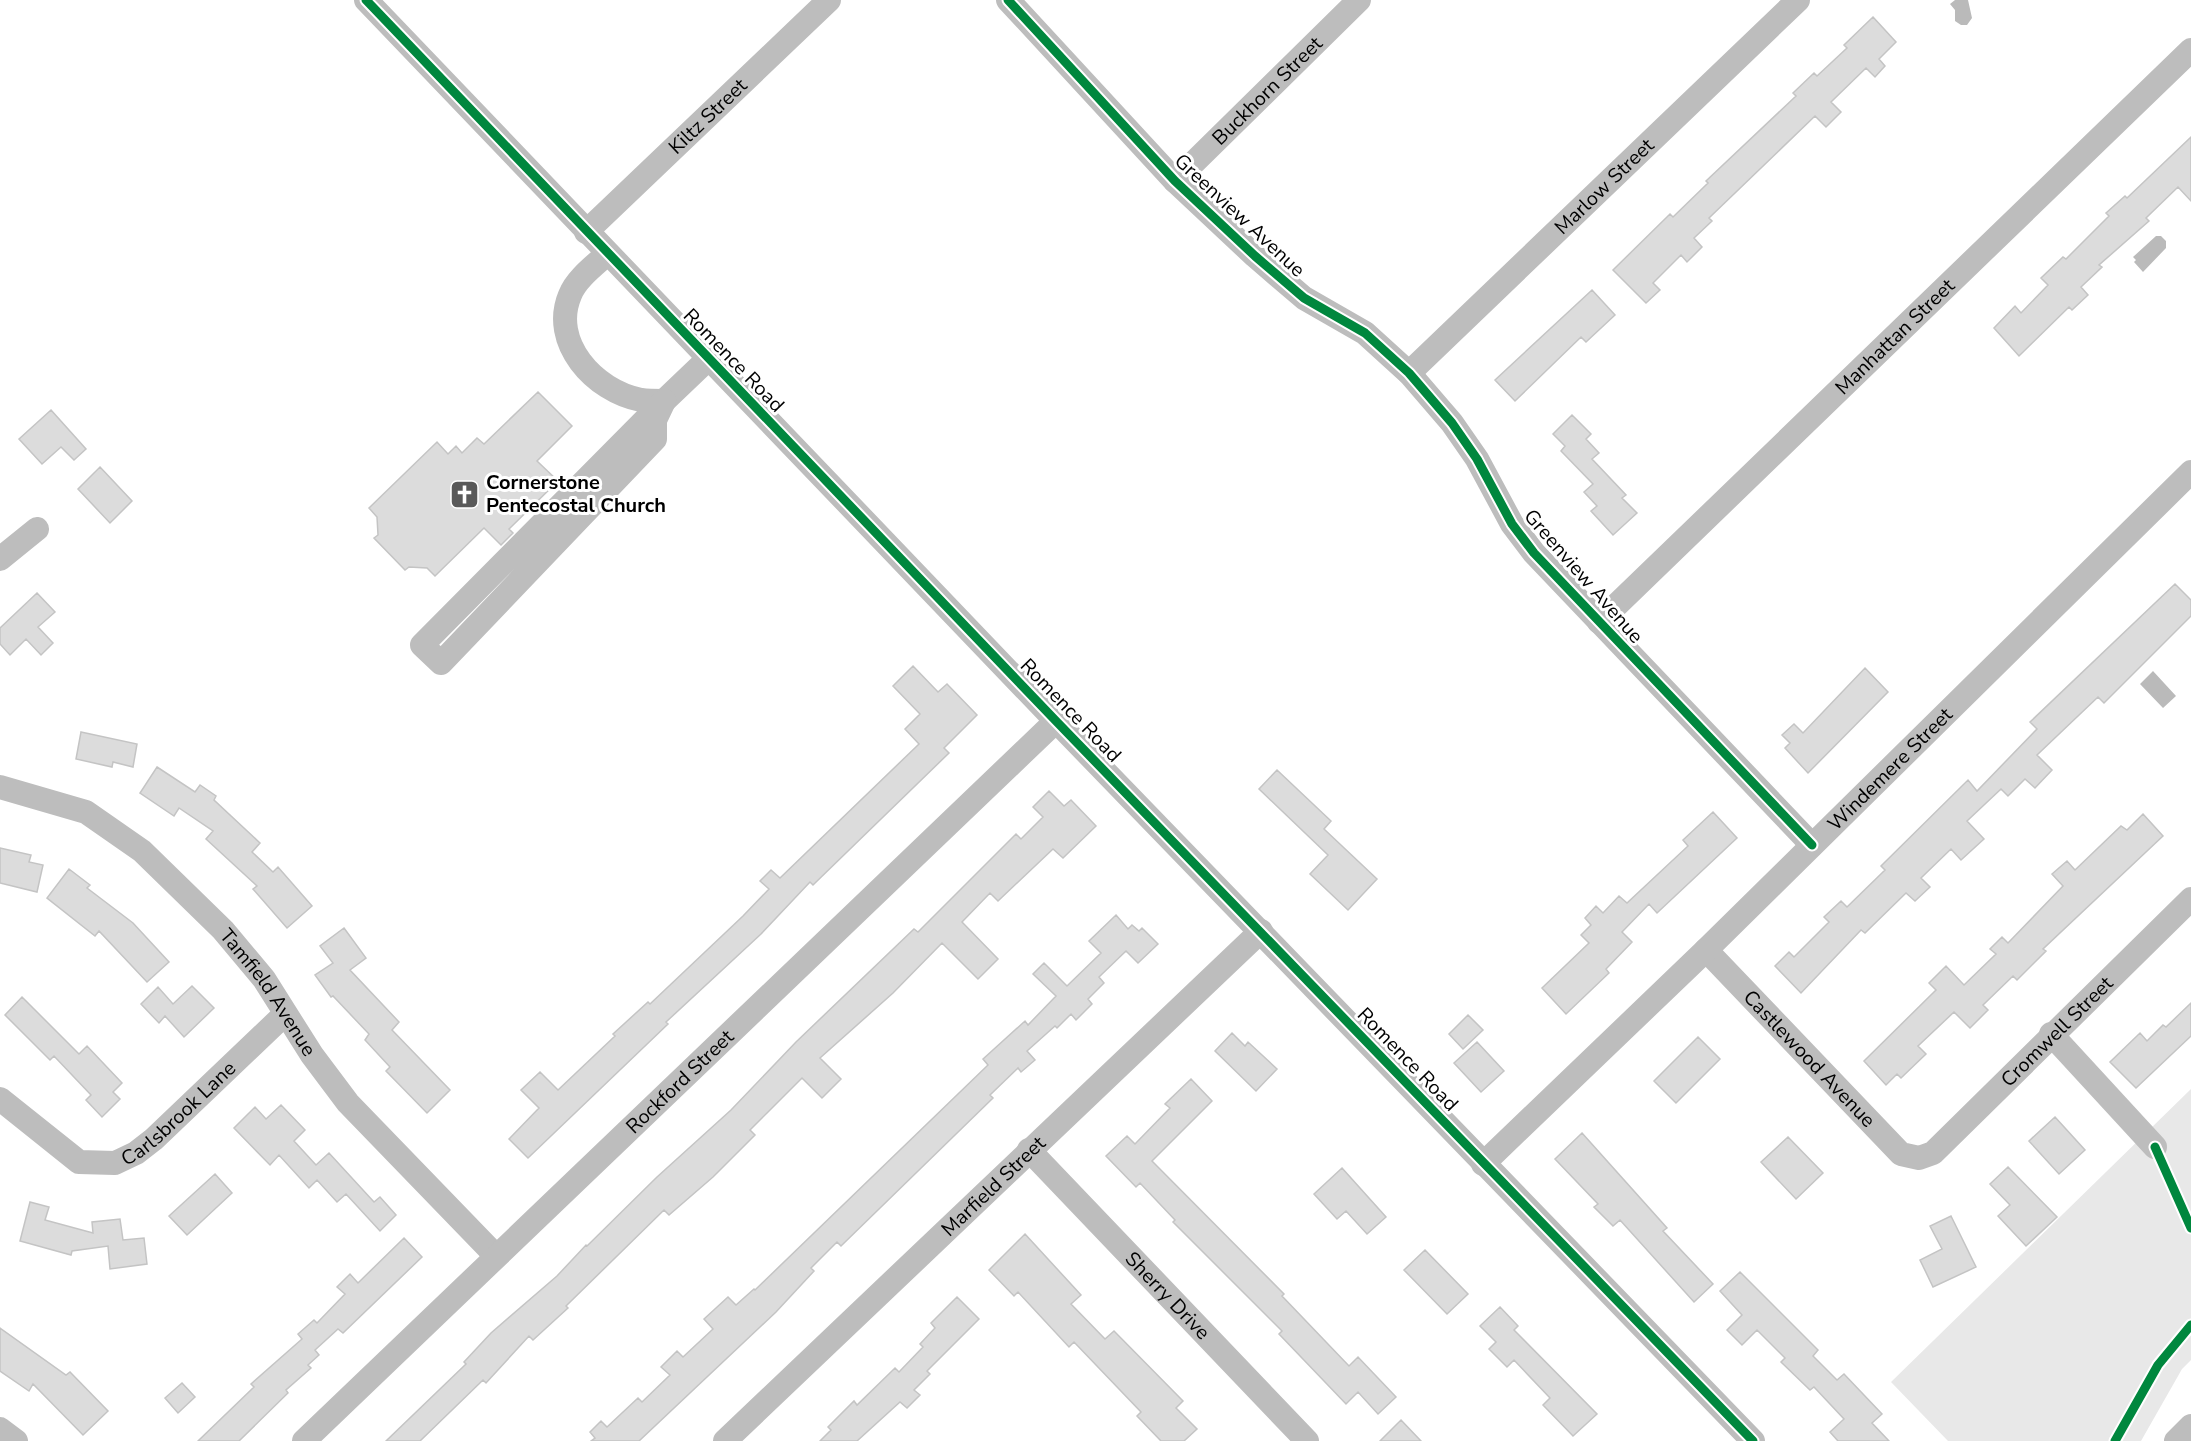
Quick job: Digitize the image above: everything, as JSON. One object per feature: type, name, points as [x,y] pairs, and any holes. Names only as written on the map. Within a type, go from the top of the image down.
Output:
[{"type":"street","name":"Romence Road","points":[[366,0],[1056,721],[1753,1441]]},
{"type":"street","name":"Kiltz Street","points":[[586,232],[829,0]]},
{"type":"street","name":"Greenview Avenue","points":[[1008,0],[1174,181],[1304,298],[1365,333],[1409,373],[1452,423],[1471,450],[1523,538],[1599,622],[1812,845]]},
{"type":"street","name":"Buckhorn Street","points":[[1174,181],[1359,0]]},
{"type":"street","name":"Marlow Street","points":[[1409,373],[1798,0]]},
{"type":"street","name":"Manhattan Street","points":[[1599,622],[2191,50]]},
{"type":"street","points":[[607,254],[571,292],[565,309],[564,328],[569,344],[579,360],[603,383],[639,399],[664,401]]},
{"type":"street","points":[[664,401],[656,420],[655,440],[441,663],[422,645],[664,401],[708,359]]},
{"type":"street","name":"Windemere Street","points":[[1483,1164],[1706,950],[2191,472]]},
{"type":"street","points":[[0,559],[37,529]]},
{"type":"street","name":"Rockford Street","points":[[304,1441],[1056,721]]},
{"type":"street","name":"Tamfield Avenue","points":[[0,787],[27,792],[86,812],[142,851],[223,930],[264,979],[285,1014],[348,1103],[496,1256]]},
{"type":"street","name":"Cromwell Street","points":[[1919,1158],[1933,1153],[2051,1034],[2191,899]]},
{"type":"street","name":"Marfield Street","points":[[725,1441],[1261,931]]},
{"type":"street","name":"Castlewood Avenue","points":[[1706,950],[1901,1154],[1919,1158]]},
{"type":"street","name":"Carlsbrook Lane","points":[[0,1099],[79,1162],[115,1163],[154,1139],[285,1014]]},
{"type":"street","points":[[2051,1034],[2155,1147]]},
{"type":"street","name":"Sherry Drive","points":[[1029,1150],[1307,1441]]},
{"type":"street","points":[[2176,1441],[2191,1426]]},
{"type":"street","points":[[0,1429],[16,1441]]},
{"type":"shaded area","points":[[1955,0],[1968,0],[1972,18],[1967,25],[1961,25],[1955,21],[1955,10],[1950,4]]},
{"type":"shaded area","points":[[2156,236],[2161,236],[2166,241],[2166,248],[2143,272],[2134,262],[2136,260],[2133,257]]},
{"type":"shaded area","points":[[2153,671],[2176,696],[2163,708],[2140,684]]},
{"type":"shaded area","points":[[2191,1089],[2191,1360],[2182,1369],[2141,1441],[1948,1441],[1891,1382]]},
{"type":"building","points":[[1873,17],[1896,42],[1879,59],[1885,66],[1875,77],[1866,68],[1831,102],[1841,112],[1826,127],[1815,116],[1709,218],[1712,221],[1694,238],[1702,247],[1687,262],[1681,255],[1653,283],[1660,290],[1646,303],[1613,270],[1670,214],[1673,217],[1708,183],[1706,181],[1796,96],[1793,93],[1814,73],[1817,76],[1847,48],[1844,45]]},
{"type":"building","points":[[2191,137],[2191,201],[2178,187],[2146,218],[2149,221],[2099,265],[2102,267],[2081,287],[2088,295],[2072,310],[2069,307],[2019,356],[1994,328],[2015,306],[2021,313],[2048,285],[2041,278],[2063,257],[2066,259],[2109,216],[2106,213],[2125,196],[2127,198]]},
{"type":"building","points":[[1592,290],[1615,315],[1586,342],[1581,337],[1515,401],[1495,380]]},
{"type":"building","name":"Cornerstone Pentecostal Church","points":[[538,392],[572,426],[537,461],[558,481],[509,529],[513,533],[501,545],[484,528],[435,576],[427,568],[409,567],[405,570],[374,538],[378,535],[377,517],[369,508],[437,442],[448,454],[456,446],[462,453],[477,438],[484,444]]},
{"type":"building","points":[[51,410],[86,449],[74,460],[61,447],[42,464],[19,439]]},
{"type":"building","points":[[1572,415],[1591,434],[1586,439],[1599,453],[1592,459],[1626,495],[1622,498],[1637,513],[1613,535],[1591,511],[1597,506],[1584,492],[1593,484],[1561,451],[1565,446],[1553,434]]},
{"type":"building","points":[[100,467],[132,501],[110,523],[78,489]]},
{"type":"building","points":[[2175,584],[2191,600],[2191,616],[2104,703],[2098,697],[2037,755],[2052,770],[2035,788],[2025,779],[2008,796],[2001,789],[1967,821],[1984,839],[1961,860],[1951,849],[1921,878],[1930,887],[1915,901],[1906,893],[1865,933],[1861,930],[1801,993],[1775,966],[1789,952],[1794,957],[1829,922],[1824,917],[1841,901],[1847,907],[1885,870],[1881,866],[1968,780],[1977,791],[2037,729],[2030,722]]},
{"type":"building","points":[[37,593],[55,612],[38,627],[53,643],[41,655],[26,639],[10,655],[0,644],[0,628]]},
{"type":"building","points":[[913,666],[938,692],[947,684],[977,715],[944,748],[949,753],[813,885],[810,882],[761,934],[666,1022],[668,1024],[528,1158],[509,1139],[539,1108],[521,1090],[540,1072],[558,1090],[615,1036],[613,1034],[648,1002],[650,1004],[743,916],[769,889],[760,881],[771,870],[780,878],[919,744],[905,729],[920,714],[893,686]]},
{"type":"building","points":[[1865,668],[1888,692],[1808,773],[1785,748],[1790,743],[1782,735],[1794,724],[1803,733]]},
{"type":"building","points":[[81,732],[137,744],[133,767],[113,762],[112,767],[76,759]]},
{"type":"building","points":[[157,767],[195,792],[200,785],[216,796],[214,800],[260,843],[252,852],[273,872],[278,867],[312,906],[287,928],[253,889],[257,886],[206,839],[213,831],[179,808],[174,816],[140,793]]},
{"type":"building","points":[[1277,770],[1331,821],[1324,829],[1377,879],[1348,910],[1310,874],[1328,855],[1259,789]]},
{"type":"building","points":[[1049,791],[1064,806],[1071,800],[1096,826],[1063,858],[1053,849],[998,901],[990,893],[962,922],[998,959],[978,979],[942,943],[893,993],[820,1058],[841,1079],[822,1098],[802,1078],[750,1130],[755,1135],[713,1177],[669,1215],[664,1210],[566,1306],[568,1308],[533,1340],[529,1336],[486,1383],[483,1380],[420,1441],[386,1441],[466,1364],[464,1362],[491,1333],[557,1276],[657,1177],[731,1110],[796,1042],[914,929],[918,932],[1016,834],[1021,839],[1043,817],[1033,807]]},
{"type":"building","points":[[1713,812],[1737,838],[1657,913],[1649,904],[1622,932],[1632,942],[1606,969],[1609,973],[1566,1014],[1542,988],[1589,943],[1581,935],[1591,925],[1585,918],[1596,906],[1603,913],[1619,896],[1627,903],[1688,846],[1683,840]]},
{"type":"building","points":[[2143,814],[2163,836],[2043,949],[2046,951],[2017,980],[2013,976],[1983,1005],[1988,1010],[1970,1028],[1954,1012],[1918,1046],[1926,1054],[1901,1078],[1897,1074],[1886,1085],[1864,1061],[1936,990],[1929,983],[1946,966],[1964,985],[1996,954],[1990,949],[2002,937],[2008,943],[2063,886],[2052,874],[2067,861],[2075,870],[2121,826],[2127,830]]},
{"type":"building","points":[[0,848],[31,855],[29,862],[43,865],[37,892],[0,883]]},
{"type":"building","points":[[69,869],[90,885],[87,888],[133,923],[169,962],[147,982],[99,931],[95,936],[47,898]]},
{"type":"building","points":[[1116,915],[1128,929],[1132,925],[1139,931],[1142,928],[1158,944],[1138,963],[1126,951],[1099,977],[1104,983],[1088,999],[1092,1004],[1076,1020],[1071,1014],[1027,1051],[1035,1060],[1021,1072],[1018,1068],[990,1095],[993,1098],[841,1246],[837,1242],[811,1268],[814,1271],[776,1312],[639,1441],[591,1441],[595,1438],[590,1432],[601,1421],[607,1427],[638,1398],[642,1402],[670,1375],[661,1367],[677,1351],[683,1357],[713,1329],[704,1319],[728,1297],[736,1305],[755,1290],[988,1065],[983,1059],[1025,1021],[1028,1025],[1056,996],[1033,974],[1044,963],[1067,986],[1101,953],[1089,941]]},
{"type":"building","points":[[344,928],[366,958],[350,970],[399,1022],[392,1030],[450,1090],[427,1113],[386,1071],[390,1067],[365,1040],[369,1034],[333,996],[331,997],[315,975],[333,963],[320,946]]},
{"type":"building","points":[[192,986],[214,1008],[184,1037],[165,1016],[159,1023],[141,1004],[158,987],[173,1004]]},
{"type":"building","points":[[22,997],[79,1054],[87,1046],[122,1083],[113,1092],[120,1099],[102,1117],[86,1100],[91,1095],[54,1056],[50,1060],[5,1015]]},
{"type":"building","points":[[2191,1003],[2191,1036],[2136,1088],[2110,1062],[2140,1033],[2147,1041],[2163,1025],[2166,1027]]},
{"type":"building","points":[[1468,1015],[1483,1030],[1463,1049],[1449,1034]]},
{"type":"building","points":[[1232,1033],[1245,1046],[1248,1042],[1277,1069],[1256,1091],[1215,1051]]},
{"type":"building","points":[[1698,1037],[1720,1059],[1676,1103],[1654,1081]]},
{"type":"building","points":[[1477,1042],[1504,1071],[1481,1092],[1454,1063]]},
{"type":"building","points":[[1191,1079],[1212,1101],[1152,1161],[1284,1294],[1282,1296],[1349,1366],[1358,1357],[1396,1397],[1378,1414],[1358,1392],[1346,1404],[1279,1334],[1282,1331],[1173,1222],[1175,1220],[1140,1183],[1136,1187],[1106,1156],[1127,1136],[1135,1144],[1170,1108],[1165,1104]]},
{"type":"building","points":[[281,1105],[305,1130],[294,1141],[316,1165],[329,1153],[374,1202],[380,1197],[396,1215],[380,1231],[346,1194],[337,1202],[317,1180],[309,1188],[279,1155],[270,1165],[234,1128],[255,1107],[266,1119]]},
{"type":"building","points":[[2055,1117],[2085,1150],[2059,1174],[2029,1141]]},
{"type":"building","points":[[1582,1133],[1667,1228],[1663,1231],[1713,1284],[1694,1302],[1620,1220],[1613,1226],[1594,1207],[1598,1204],[1555,1159]]},
{"type":"building","points":[[1788,1137],[1823,1173],[1796,1199],[1761,1162]]},
{"type":"building","points":[[2008,1167],[2057,1217],[2026,1246],[1998,1216],[2010,1205],[1990,1184]]},
{"type":"building","points":[[1342,1168],[1386,1217],[1367,1234],[1346,1211],[1337,1219],[1314,1194]]},
{"type":"building","points":[[215,1174],[232,1193],[187,1235],[169,1216]]},
{"type":"building","points":[[30,1202],[49,1207],[45,1220],[93,1233],[92,1222],[120,1219],[123,1240],[144,1238],[147,1264],[110,1269],[108,1246],[72,1251],[71,1255],[20,1241]]},
{"type":"building","points":[[1951,1216],[1976,1267],[1933,1287],[1920,1260],[1942,1249],[1930,1226]]},
{"type":"building","points":[[1025,1234],[1081,1295],[1071,1304],[1105,1339],[1114,1331],[1183,1401],[1176,1408],[1197,1429],[1184,1441],[1161,1441],[1137,1416],[1141,1412],[1074,1342],[1069,1347],[1018,1292],[1014,1296],[989,1270]]},
{"type":"building","points":[[404,1238],[422,1257],[343,1333],[338,1329],[315,1350],[319,1355],[308,1365],[311,1368],[286,1390],[288,1393],[239,1441],[198,1441],[254,1387],[251,1384],[302,1339],[298,1334],[314,1320],[317,1323],[345,1294],[337,1287],[350,1274],[358,1283]]},
{"type":"building","points":[[1425,1250],[1468,1294],[1447,1314],[1404,1270]]},
{"type":"building","points":[[1740,1272],[1818,1350],[1813,1356],[1837,1380],[1844,1374],[1882,1414],[1872,1423],[1889,1441],[1838,1441],[1830,1432],[1844,1419],[1814,1387],[1810,1390],[1781,1362],[1785,1358],[1757,1330],[1742,1345],[1727,1330],[1742,1315],[1720,1291]]},
{"type":"building","points":[[957,1297],[979,1319],[927,1371],[930,1374],[914,1390],[920,1395],[907,1408],[900,1402],[857,1441],[820,1441],[831,1430],[828,1427],[854,1401],[857,1405],[895,1368],[899,1372],[923,1347],[920,1344],[935,1328],[931,1323]]},
{"type":"building","points":[[1500,1307],[1518,1326],[1514,1330],[1597,1414],[1573,1436],[1543,1405],[1550,1398],[1514,1360],[1507,1367],[1489,1349],[1496,1342],[1480,1326]]},
{"type":"building","points":[[0,1328],[66,1375],[70,1372],[108,1411],[83,1435],[33,1384],[29,1391],[0,1371]]},
{"type":"building","points":[[182,1383],[195,1397],[178,1413],[165,1398]]},
{"type":"building","points":[[1401,1420],[1421,1441],[1380,1441]]},
{"type":"cycle path","points":[[366,0],[1056,721],[1753,1441]]},
{"type":"cycle path","points":[[1008,0],[1175,181],[1255,256],[1304,298],[1365,333],[1409,373],[1452,423],[1477,459],[1512,524],[1534,553],[1812,845]]},
{"type":"cycle path","points":[[2155,1147],[2191,1228]]},
{"type":"cycle path","points":[[2115,1441],[2158,1365],[2191,1325]]},
{"type":"place","name":"Cornerstone Pentecostal Church","points":[[465,494]]}]
